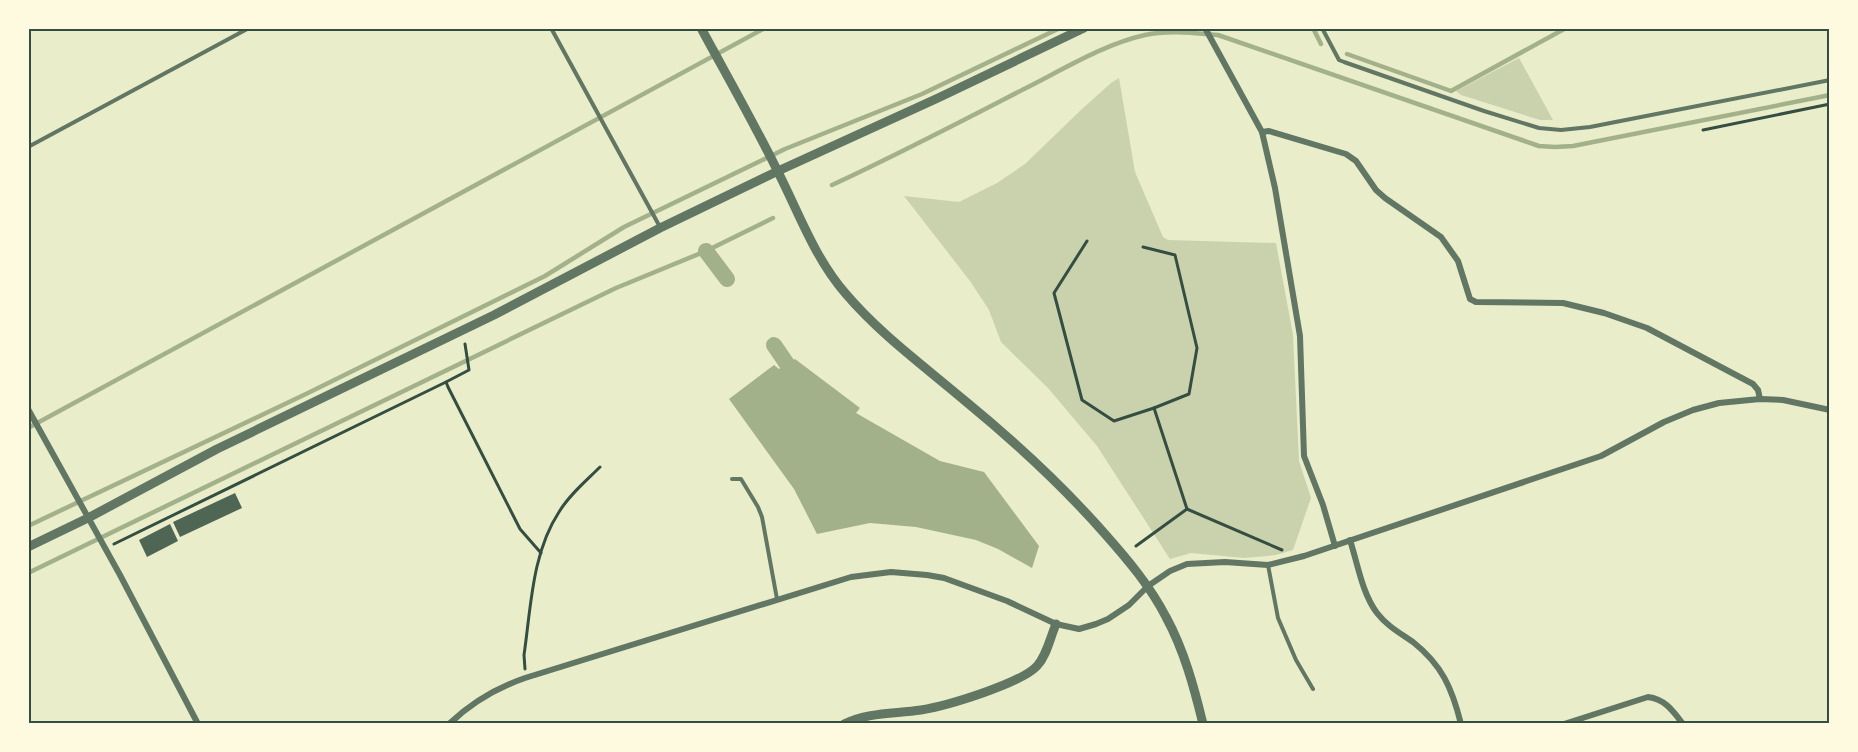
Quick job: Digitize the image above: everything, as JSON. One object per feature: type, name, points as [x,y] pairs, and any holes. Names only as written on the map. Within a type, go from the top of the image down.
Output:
[{"type":"street","points":[[701,28],[778,171],[813,244],[844,292],[883,332],[978,411],[1044,471],[1094,522],[1148,586],[1181,649],[1203,723]]},
{"type":"street","points":[[28,547],[88,518],[217,449],[494,315],[660,228],[1084,28]]},
{"type":"street","points":[[1205,28],[1262,132],[1275,188],[1300,336],[1304,456],[1323,505],[1335,546]]},
{"type":"street","points":[[1262,132],[1269,131],[1332,149],[1356,161],[1376,190],[1441,237],[1458,261],[1470,299],[1476,302],[1563,303],[1604,313],[1647,328],[1753,384],[1758,390],[1760,399]]},
{"type":"street","points":[[449,723],[480,698],[501,686],[777,599],[861,575],[891,572],[927,574],[962,583],[1056,624],[1079,629],[1096,624],[1129,605],[1148,586],[1170,571],[1187,564],[1226,562],[1268,565],[1335,546],[1601,456],[1646,430],[1693,410],[1760,399],[1783,400],[1830,410]]},
{"type":"street","points":[[28,409],[198,723]]},
{"type":"street","points":[[1350,540],[1370,602],[1385,622],[1431,657],[1450,688],[1461,723]]},
{"type":"street","points":[[844,723],[873,714],[920,710],[948,704],[1008,682],[1035,668],[1044,657],[1056,624]]},
{"type":"street","points":[[1564,723],[1648,697],[1657,698],[1663,702],[1683,723]]},
{"type":"lane","points":[[28,147],[249,28]]},
{"type":"lane","points":[[551,28],[660,228]]},
{"type":"lane","points":[[1322,28],[1339,60],[1484,111],[1551,130],[1590,127],[1830,80]]},
{"type":"lane","points":[[732,480],[741,479],[762,517],[777,599]]},
{"type":"lane","points":[[1268,565],[1278,618],[1296,660],[1313,689]]},
{"type":"path","points":[[1703,130],[1830,104]]},
{"type":"path","points":[[1087,241],[1054,293],[1082,400],[1114,421],[1189,394],[1197,348],[1175,255],[1143,247]]},
{"type":"path","points":[[104,549],[447,385],[469,370],[465,344]]},
{"type":"path","points":[[447,385],[520,529],[541,553]]},
{"type":"path","points":[[1154,408],[1187,509],[1282,550],[1284,561]]},
{"type":"path","points":[[525,678],[524,655],[538,562],[550,525],[560,509],[600,467]]},
{"type":"path","points":[[1136,546],[1187,509]]},
{"type":"shaded area","points":[[1519,58],[1553,120],[1540,120],[1461,95],[1456,91]]},
{"type":"shaded area","points":[[1119,78],[1135,172],[1163,237],[1168,240],[1276,243],[1293,335],[1299,461],[1311,498],[1293,550],[1276,555],[1244,558],[1191,553],[1170,559],[1097,446],[1048,388],[1001,342],[989,310],[970,281],[904,196],[959,202],[997,183],[1025,164],[1082,109]]},
{"type":"shaded area","points":[[795,359],[860,408],[856,413],[940,461],[984,472],[1039,546],[1032,568],[976,540],[916,527],[870,523],[817,534],[794,489],[729,399],[774,365],[779,369]]},
{"type":"building","points":[[235,493],[242,508],[180,537],[173,522]]},
{"type":"building","points":[[170,524],[178,541],[147,557],[139,540]]},
{"type":"waterway","points":[[28,428],[765,28]]},
{"type":"waterway","points":[[28,526],[308,393],[545,276],[624,227],[785,149],[922,94],[1060,28]]},
{"type":"waterway","points":[[1313,28],[1321,44]]},
{"type":"waterway","points":[[1347,54],[1451,91],[1566,28]]},
{"type":"waterway","points":[[832,185],[1099,51],[1130,39],[1163,33],[1218,35],[1539,146],[1573,146],[1830,95]]},
{"type":"waterway","points":[[28,573],[616,288],[706,251],[773,218]]},
{"type":"waterway","points":[[706,251],[727,279]]},
{"type":"waterway","points":[[774,345],[787,364]]}]
